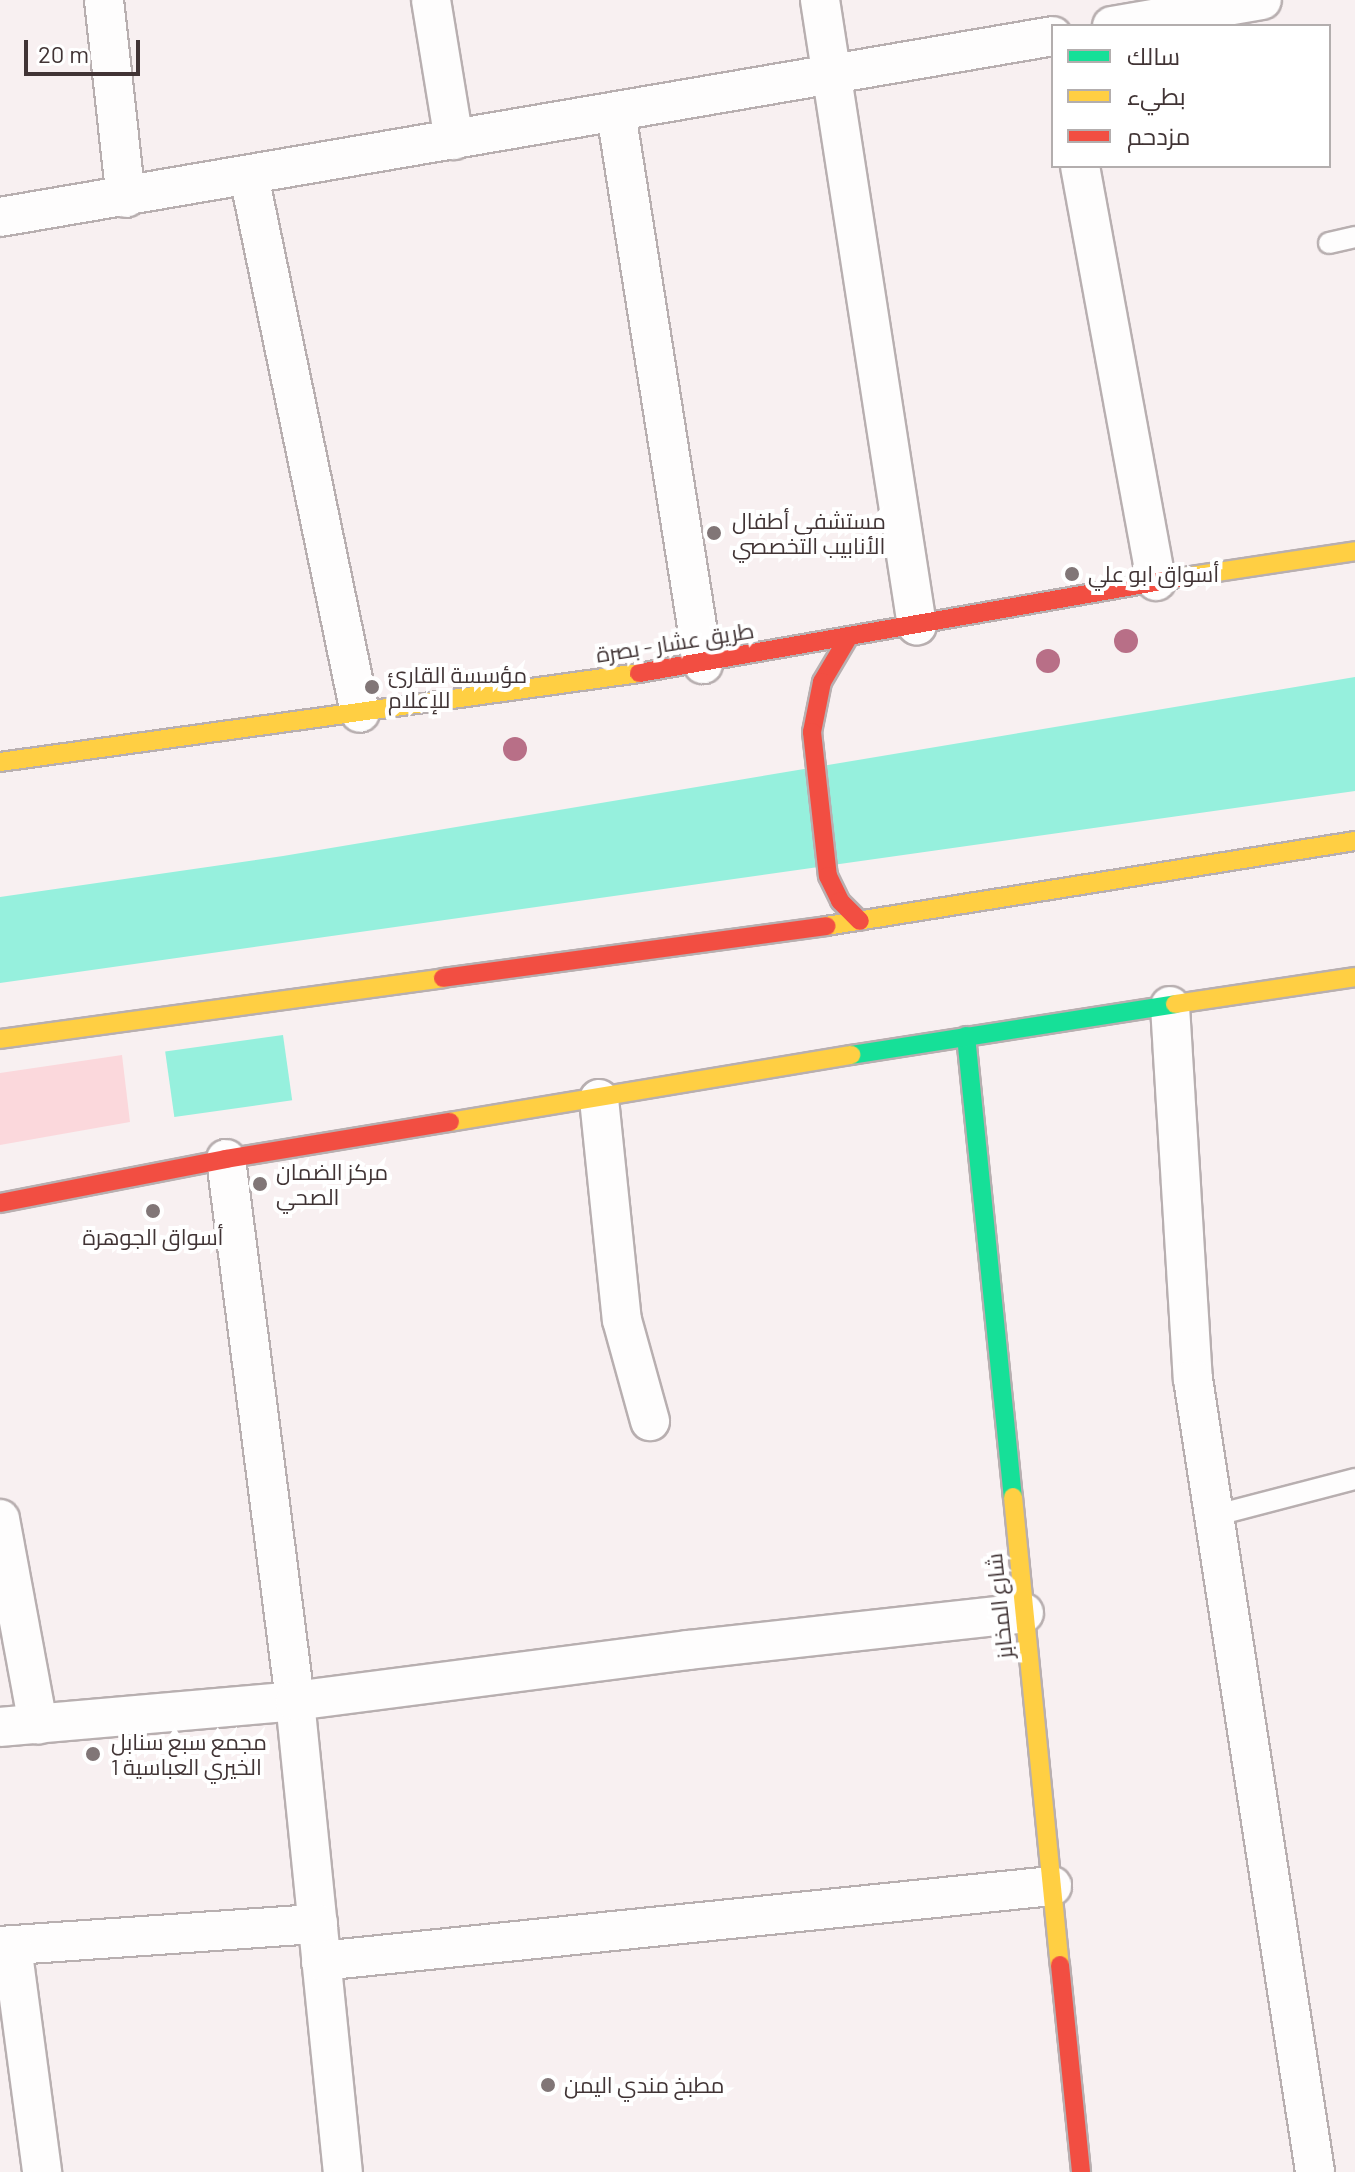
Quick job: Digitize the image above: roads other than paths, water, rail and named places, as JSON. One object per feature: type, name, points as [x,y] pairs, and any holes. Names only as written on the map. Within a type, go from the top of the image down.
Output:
[{"type":"main road","name":"طريق عشار - بصرة","points":[[0,762],[703,664],[1156,581],[1355,551]]},
{"type":"main road","points":[[848,638],[822,682],[812,732],[828,876],[840,901],[860,921]]},
{"type":"main road","points":[[0,1039],[860,921],[1355,841]]},
{"type":"main road","points":[[0,1203],[226,1159],[966,1036],[1355,977]]},
{"type":"main road","name":"شارع المخابز","points":[[966,1036],[1081,2172]]},
{"type":"street","points":[[104,0],[126,198]]},
{"type":"street","points":[[431,0],[454,140]]},
{"type":"street","points":[[820,0],[917,626]]},
{"type":"street","points":[[1124,24],[1262,0]]},
{"type":"street","points":[[0,217],[126,198],[1051,36]]},
{"type":"street","points":[[616,113],[703,664]]},
{"type":"street","points":[[1080,168],[1156,581]]},
{"type":"street","points":[[249,176],[360,713]]},
{"type":"street","points":[[1170,1006],[1193,1379],[1315,2172]]},
{"type":"street","points":[[599,1099],[622,1320],[650,1421]]},
{"type":"street","points":[[226,1159],[295,1701],[343,2172]]},
{"type":"street","points":[[0,1519],[38,1725]]},
{"type":"street","points":[[0,1727],[295,1701],[688,1650],[1024,1613]]},
{"type":"street","points":[[42,2172],[6,1946],[320,1943],[1052,1886]]},
{"type":"lane","points":[[1329,243],[1355,237]]},
{"type":"lane","points":[[1213,1516],[1355,1479]]},
{"type":"place","name":"مستشفى أطفال الأنابيب التخصصي","points":[[714,533]]},
{"type":"place","name":"أسواق ابو علي","points":[[1072,574]]},
{"type":"place","name":"مؤسسة القارئ للإعلام","points":[[372,687]]},
{"type":"place","name":"مركز الضمان الصحي","points":[[260,1184]]},
{"type":"place","name":"أسواق الجوهرة","points":[[153,1211]]},
{"type":"place","name":"مجمع سبع سنابل الخيري العباسية 1","points":[[93,1754]]},
{"type":"place","name":"مطبخ مندي اليمن","points":[[548,2085]]}]
